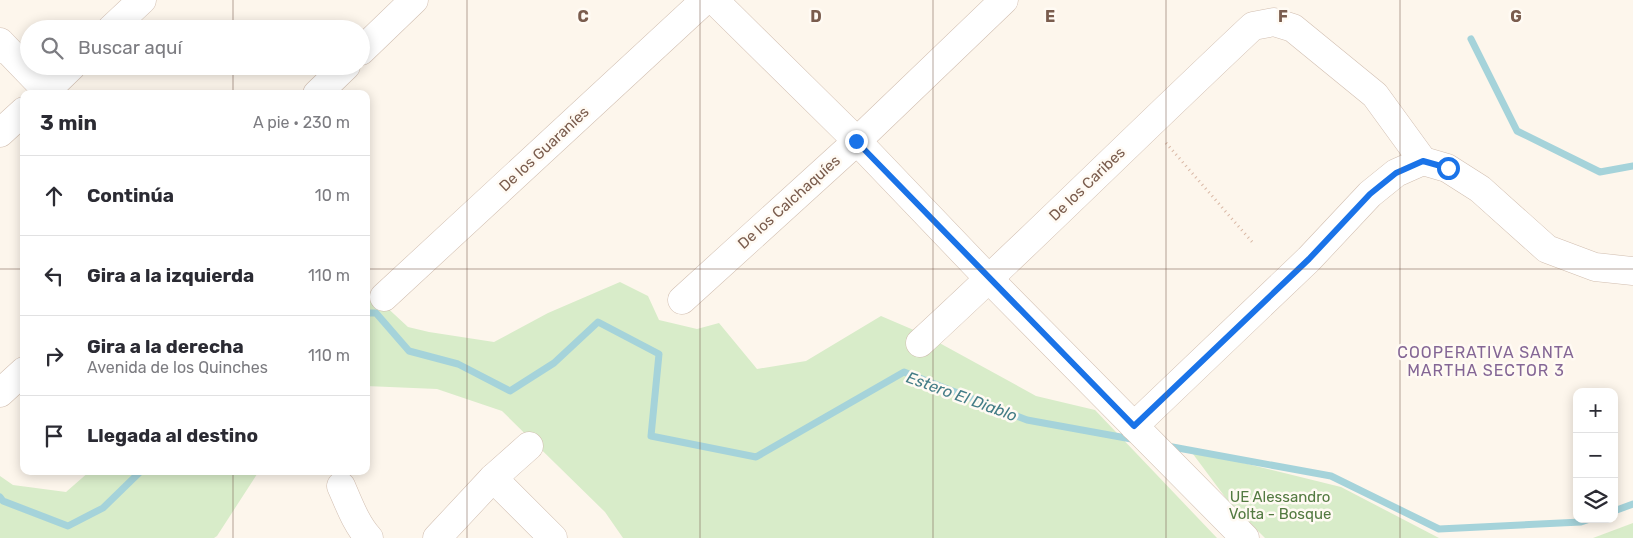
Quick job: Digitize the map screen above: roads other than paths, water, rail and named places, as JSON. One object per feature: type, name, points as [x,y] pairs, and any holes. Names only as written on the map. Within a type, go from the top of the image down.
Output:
[{"type":"street","points":[[121,20],[142,0]]},
{"type":"street","points":[[370,42],[414,0]]},
{"type":"street","name":"De los Guaraníes","points":[[384,297],[705,0]]},
{"type":"street","points":[[714,0],[856,141],[989,279],[1245,538]]},
{"type":"street","name":"De los Calchaquíes","points":[[682,300],[856,141],[1004,0]]},
{"type":"street","name":"De los Caribes","points":[[920,343],[1253,26],[1274,22],[1293,28],[1375,95],[1423,161]]},
{"type":"street","points":[[0,42],[20,64]]},
{"type":"street","points":[[30,75],[43,90]]},
{"type":"street","points":[[49,90],[63,75]]},
{"type":"street","points":[[321,90],[337,75]]},
{"type":"street","points":[[0,133],[20,115]]},
{"type":"street","points":[[1139,431],[1309,259],[1370,194],[1396,173],[1423,161],[1448,168],[1480,189],[1546,249],[1595,267],[1633,271]]},
{"type":"street","points":[[0,393],[20,376]]},
{"type":"street","points":[[436,538],[494,478],[529,446]]},
{"type":"street","points":[[494,478],[553,538]]},
{"type":"street","points":[[341,486],[364,533],[369,538]]},
{"type":"waterway","points":[[1471,39],[1517,131],[1600,172],[1633,166]]},
{"type":"waterway","name":"Estero El Diablo","points":[[370,313],[376,313],[409,351],[458,364],[510,391],[554,363],[598,322],[659,354],[651,436],[756,457],[904,372],[1027,420],[1137,440]]},
{"type":"waterway","name":"Estero El Diablo","points":[[1167,446],[1331,476],[1439,529],[1573,522]]},
{"type":"waterway","name":"Estero El Diablo","points":[[0,497],[3,501],[68,526],[103,508],[137,475]]},
{"type":"waterway","name":"Estero El Diablo","points":[[1618,510],[1633,504]]},
{"type":"district","name":"COOPERATIVA SANTA MARTHA SECTOR 3","points":[[1486,361]]},
{"type":"park label","name":"UE Alessandro Volta - Bosque","points":[[1280,506]]}]
